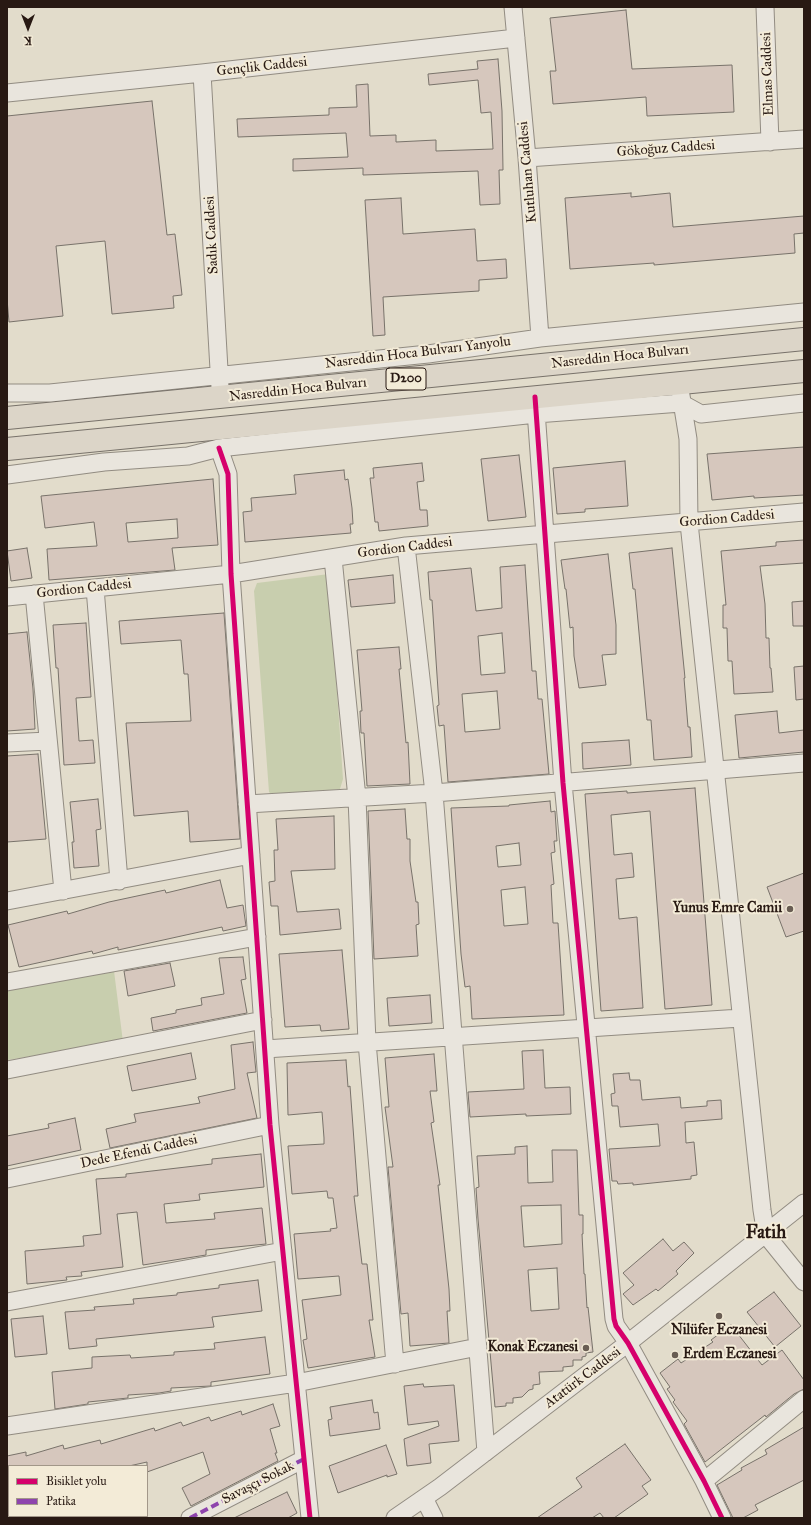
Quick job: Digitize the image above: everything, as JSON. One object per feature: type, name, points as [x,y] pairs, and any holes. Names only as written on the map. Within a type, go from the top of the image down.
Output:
[{"type":"highway","name":"Nasreddin Hoca Bulvarı","points":[[7,418],[804,339]]},
{"type":"highway","name":"D200","points":[[7,449],[680,393],[804,371]]},
{"type":"street","name":"Kutluhan Caddesi","points":[[513,7],[527,158],[540,338]]},
{"type":"street","name":"Elmas Caddesi","points":[[765,7],[770,142]]},
{"type":"street","name":"Gençlik Caddesi","points":[[7,92],[202,73],[516,38]]},
{"type":"street","name":"Sadık Caddesi","points":[[202,73],[220,398]]},
{"type":"street","name":"Gökoğuz Caddesi","points":[[527,158],[804,139]]},
{"type":"street","name":"Nasreddin Hoca Bulvarı Yanyolu","points":[[7,390],[50,393],[428,354],[540,338],[804,312]]},
{"type":"street","points":[[680,393],[700,414],[804,403]]},
{"type":"street","points":[[680,393],[688,439],[689,523],[762,1210],[766,1235],[804,1282]]},
{"type":"street","points":[[7,475],[104,462],[188,456],[219,448],[535,406],[563,783],[614,1318],[622,1336],[628,1343],[704,1481],[722,1518]]},
{"type":"street","points":[[219,448],[228,474],[231,574],[270,1125],[310,1518]]},
{"type":"street","name":"Gordion Caddesi","points":[[7,597],[231,574],[406,546],[804,512]]},
{"type":"street","points":[[406,546],[434,793],[486,1452]]},
{"type":"street","points":[[334,558],[357,798],[367,1042],[395,1364]]},
{"type":"street","points":[[95,588],[120,881]]},
{"type":"street","points":[[34,594],[63,891]]},
{"type":"street","points":[[7,743],[48,741]]},
{"type":"street","points":[[247,804],[434,793],[804,764]]},
{"type":"street","points":[[7,901],[120,881],[251,855]]},
{"type":"street","points":[[7,982],[257,937]]},
{"type":"street","points":[[265,1048],[741,1018]]},
{"type":"street","points":[[7,1070],[263,1020]]},
{"type":"street","name":"Dede Efendi Caddesi","points":[[7,1179],[270,1125]]},
{"type":"street","name":"Atatürk Caddesi","points":[[396,1518],[486,1452],[628,1343],[766,1235],[804,1203]]},
{"type":"street","points":[[7,1302],[283,1251]]},
{"type":"street","points":[[7,1426],[296,1383],[478,1347]]},
{"type":"street","points":[[704,1481],[804,1399]]},
{"type":"street","name":"Savaşçı Sokak","points":[[190,1518],[304,1459]]},
{"type":"street","points":[[424,1498],[434,1518]]},
{"type":"green space","points":[[329,574],[343,779],[340,789],[274,797],[269,792],[254,591],[257,583]]},
{"type":"green space","points":[[114,971],[123,1042],[7,1060],[7,988]]},
{"type":"building","points":[[626,10],[632,69],[732,65],[734,112],[647,116],[646,97],[553,104],[550,71],[556,71],[550,18]]},
{"type":"building","points":[[498,59],[502,111],[503,170],[499,170],[500,204],[480,205],[478,171],[363,175],[363,168],[293,171],[293,159],[348,157],[346,133],[238,137],[237,119],[329,115],[329,108],[357,107],[356,85],[368,84],[370,136],[396,135],[396,142],[436,140],[436,151],[493,149],[491,112],[481,113],[478,80],[429,85],[428,74],[478,69],[477,61]]},
{"type":"building","points":[[152,101],[167,235],[175,234],[182,295],[173,296],[174,308],[112,314],[105,241],[56,246],[63,316],[9,322],[7,299],[7,116]]},
{"type":"building","points":[[631,193],[631,197],[670,193],[673,227],[804,216],[804,233],[794,234],[795,253],[654,265],[654,263],[570,269],[565,198]]},
{"type":"building","points":[[401,198],[403,234],[475,229],[477,261],[506,259],[507,278],[479,280],[479,291],[383,297],[385,335],[373,336],[365,200]]},
{"type":"building","points":[[804,447],[804,495],[754,498],[754,496],[712,500],[707,454]]},
{"type":"building","points":[[519,455],[526,517],[488,521],[481,459]]},
{"type":"building","points":[[625,461],[628,506],[585,509],[585,512],[557,514],[553,468]]},
{"type":"building","points":[[422,463],[424,481],[417,482],[420,510],[427,510],[428,526],[379,531],[378,522],[375,522],[370,478],[374,478],[373,468]]},
{"type":"building","points":[[344,470],[345,480],[348,479],[352,508],[353,524],[350,524],[351,533],[245,542],[243,512],[252,511],[251,498],[296,494],[294,475]]},
{"type":"building","points":[[213,479],[218,545],[172,548],[175,570],[49,580],[47,549],[97,546],[94,522],[45,528],[41,496]],"holes":[[[177,519],[178,538],[128,542],[126,523]]]},
{"type":"building","points":[[804,540],[804,563],[760,566],[765,604],[766,638],[769,638],[770,668],[773,692],[734,694],[732,661],[728,661],[727,628],[723,628],[723,605],[726,605],[721,551],[776,546],[776,542]]},
{"type":"building","points":[[27,548],[32,578],[11,581],[7,551]]},
{"type":"building","points":[[672,548],[692,757],[654,760],[651,720],[647,720],[635,589],[633,589],[629,553]]},
{"type":"building","points":[[608,554],[616,625],[616,654],[602,655],[606,685],[579,688],[574,656],[573,627],[570,628],[561,560]]},
{"type":"building","points":[[525,565],[532,671],[536,671],[538,699],[542,699],[549,774],[448,782],[444,725],[439,726],[437,706],[439,705],[432,600],[430,600],[428,572],[471,568],[476,611],[502,608],[500,567]],"holes":[[[502,633],[505,673],[481,675],[478,636]],[[497,691],[500,729],[465,732],[462,694]]]},
{"type":"building","points":[[393,575],[395,603],[351,607],[348,580]]},
{"type":"building","points":[[804,601],[804,626],[793,626],[792,602]]},
{"type":"building","points":[[224,613],[240,839],[190,842],[188,811],[134,816],[126,723],[191,721],[188,674],[184,674],[181,640],[121,644],[119,621]]},
{"type":"building","points":[[86,623],[91,697],[76,698],[79,741],[93,740],[95,763],[64,765],[58,668],[56,668],[53,625]]},
{"type":"building","points":[[27,632],[33,689],[35,729],[7,731],[7,634]]},
{"type":"building","points":[[399,647],[401,669],[399,669],[406,743],[408,742],[410,784],[367,786],[364,733],[361,733],[360,711],[362,711],[357,650]]},
{"type":"building","points":[[804,666],[804,699],[796,700],[794,667]]},
{"type":"building","points":[[777,711],[779,733],[804,730],[804,752],[739,758],[735,715]]},
{"type":"building","points":[[629,740],[631,765],[583,769],[582,743]]},
{"type":"building","points":[[38,754],[46,839],[7,842],[7,756]]},
{"type":"building","points":[[695,788],[712,1005],[665,1009],[650,811],[611,815],[614,855],[632,853],[634,877],[616,879],[619,919],[637,917],[643,1008],[601,1011],[585,794],[627,791],[627,793]]},
{"type":"building","points":[[98,799],[101,829],[96,830],[99,866],[74,868],[72,842],[74,842],[70,802]]},
{"type":"building","points":[[550,801],[551,812],[555,811],[557,841],[554,841],[555,852],[551,853],[554,884],[551,885],[553,923],[558,923],[564,1015],[472,1019],[470,986],[465,987],[461,954],[451,808]],"holes":[[[519,843],[521,865],[498,867],[496,846]],[[525,887],[528,924],[504,926],[501,890]]]},
{"type":"building","points":[[405,809],[407,839],[410,839],[410,861],[416,902],[418,902],[419,924],[416,925],[418,956],[374,959],[368,811]]},
{"type":"building","points":[[334,816],[335,869],[291,871],[297,912],[339,909],[341,929],[280,935],[278,906],[271,906],[269,882],[275,881],[274,850],[278,850],[276,819]]},
{"type":"building","name":"Yunus Emre Camii","points":[[804,873],[804,931],[786,937],[767,887]]},
{"type":"building","points":[[220,880],[227,908],[243,905],[246,926],[223,931],[222,927],[118,950],[118,947],[93,954],[92,951],[19,967],[8,925],[67,911],[68,914],[109,902],[165,890],[166,893]]},
{"type":"building","points":[[342,950],[349,1029],[321,1031],[320,1025],[285,1027],[279,954]]},
{"type":"building","points":[[243,957],[246,979],[241,980],[247,1013],[153,1031],[151,1018],[176,1013],[176,1010],[202,1005],[201,998],[224,994],[219,958]]},
{"type":"building","points":[[170,963],[175,986],[128,996],[124,971]]},
{"type":"building","points":[[430,995],[432,1023],[389,1026],[387,998]]},
{"type":"building","points":[[253,1042],[256,1072],[247,1073],[257,1118],[110,1148],[106,1129],[136,1122],[134,1114],[200,1103],[198,1097],[235,1089],[231,1045]]},
{"type":"building","points":[[543,1050],[545,1088],[570,1087],[571,1114],[526,1116],[526,1114],[470,1117],[468,1092],[524,1089],[522,1051]]},
{"type":"building","points":[[191,1053],[196,1079],[132,1091],[127,1066]]},
{"type":"building","points":[[434,1054],[437,1091],[430,1091],[434,1122],[431,1123],[440,1185],[438,1185],[449,1289],[450,1311],[447,1311],[449,1343],[410,1346],[408,1313],[401,1314],[388,1167],[393,1167],[385,1107],[389,1107],[385,1058]]},
{"type":"building","points":[[346,1060],[348,1087],[350,1086],[358,1196],[354,1196],[362,1264],[367,1264],[373,1320],[369,1320],[375,1357],[308,1368],[303,1340],[307,1339],[302,1300],[341,1295],[339,1276],[298,1279],[294,1234],[331,1231],[330,1229],[337,1228],[333,1198],[328,1198],[327,1191],[292,1194],[288,1146],[324,1144],[324,1138],[322,1112],[288,1115],[287,1063]]},
{"type":"building","points":[[629,1073],[630,1080],[640,1080],[642,1100],[680,1097],[681,1108],[707,1106],[707,1101],[721,1100],[722,1119],[685,1122],[686,1143],[694,1142],[697,1175],[691,1176],[691,1179],[633,1185],[633,1183],[618,1184],[617,1181],[612,1181],[609,1149],[660,1146],[658,1124],[620,1127],[618,1106],[612,1106],[611,1094],[615,1093],[613,1074]]},
{"type":"building","points":[[75,1118],[81,1150],[7,1166],[7,1136],[49,1128],[48,1124]]},
{"type":"building","points":[[527,1146],[528,1183],[553,1182],[552,1150],[577,1150],[579,1215],[583,1215],[582,1234],[584,1274],[593,1352],[586,1353],[586,1356],[582,1357],[582,1360],[573,1360],[573,1366],[563,1367],[563,1371],[539,1372],[540,1384],[533,1385],[533,1389],[529,1390],[522,1397],[513,1398],[513,1403],[506,1403],[506,1406],[495,1407],[478,1219],[476,1188],[479,1187],[477,1156],[515,1154],[515,1147]],"holes":[[[561,1205],[562,1244],[524,1247],[521,1206]],[[557,1268],[559,1309],[531,1311],[528,1270]]]},
{"type":"building","points":[[261,1154],[264,1187],[199,1194],[200,1200],[164,1204],[166,1223],[215,1219],[214,1213],[262,1208],[266,1244],[206,1250],[206,1255],[143,1265],[137,1212],[117,1214],[123,1267],[81,1272],[82,1276],[66,1277],[67,1280],[27,1284],[25,1251],[84,1246],[83,1236],[101,1234],[96,1179],[126,1177],[126,1174],[212,1164],[212,1159]]},
{"type":"building","points":[[663,1239],[673,1251],[684,1242],[694,1253],[676,1271],[678,1274],[658,1291],[656,1289],[633,1305],[623,1294],[634,1285],[623,1273]]},
{"type":"building","points":[[258,1280],[262,1311],[212,1317],[214,1327],[96,1339],[97,1346],[69,1349],[65,1312],[95,1310],[94,1307],[134,1304],[133,1299],[177,1295],[177,1293],[219,1288],[219,1285]]},
{"type":"building","points":[[774,1292],[801,1326],[775,1347],[747,1312]]},
{"type":"building","points":[[43,1316],[47,1354],[15,1357],[11,1319]]},
{"type":"building","points":[[731,1325],[762,1365],[782,1350],[804,1380],[804,1389],[794,1394],[766,1417],[765,1415],[705,1462],[684,1424],[687,1421],[673,1402],[675,1400],[667,1389],[670,1387],[660,1373],[678,1359],[681,1363],[713,1342],[711,1340]]},
{"type":"building","points":[[265,1337],[270,1374],[211,1382],[211,1386],[171,1388],[171,1391],[128,1395],[128,1398],[88,1402],[88,1404],[55,1409],[52,1372],[92,1368],[92,1357],[130,1355],[131,1358],[174,1355],[174,1352],[215,1349],[214,1343]]},
{"type":"building","points":[[423,1384],[424,1387],[454,1385],[459,1441],[429,1444],[431,1463],[407,1466],[404,1439],[439,1426],[438,1421],[408,1425],[404,1386]]},
{"type":"building","points":[[372,1400],[374,1413],[378,1412],[380,1429],[330,1436],[328,1420],[332,1419],[330,1407]]},
{"type":"building","points":[[273,1404],[280,1426],[270,1429],[278,1461],[191,1506],[182,1488],[210,1474],[203,1452],[148,1472],[147,1462],[134,1465],[7,1466],[7,1456],[26,1452],[26,1456],[63,1445],[64,1449],[100,1440],[101,1444],[154,1428],[155,1431],[181,1422],[183,1426],[209,1417],[211,1421],[241,1411],[242,1415]]},
{"type":"building","points":[[804,1427],[804,1480],[755,1505],[758,1510],[743,1518],[733,1518],[717,1485],[742,1470],[741,1468],[767,1454],[765,1450]]},
{"type":"building","points":[[625,1444],[651,1480],[642,1486],[648,1494],[614,1518],[604,1518],[600,1513],[592,1518],[537,1518],[582,1487],[576,1478]]},
{"type":"building","points":[[386,1445],[397,1474],[387,1477],[387,1475],[338,1493],[329,1466]]},
{"type":"building","points":[[287,1492],[297,1513],[288,1518],[234,1518]]},
{"type":"marked path","points":[[190,1518],[304,1459]]},
{"type":"cycle path","points":[[535,397],[563,783],[614,1319],[616,1326],[628,1343],[704,1481],[722,1518]]},
{"type":"cycle path","points":[[219,448],[228,474],[231,574],[270,1125],[310,1518]]},
{"type":"place","name":"Yunus Emre Camii","points":[[790,909]]},
{"type":"place","name":"Nilüfer Eczanesi","points":[[719,1316]]},
{"type":"place","name":"Konak Eczanesi","points":[[586,1348]]},
{"type":"place","name":"Erdem Eczanesi","points":[[675,1355]]},
{"type":"district","name":"Fatih","points":[[766,1234]]}]
